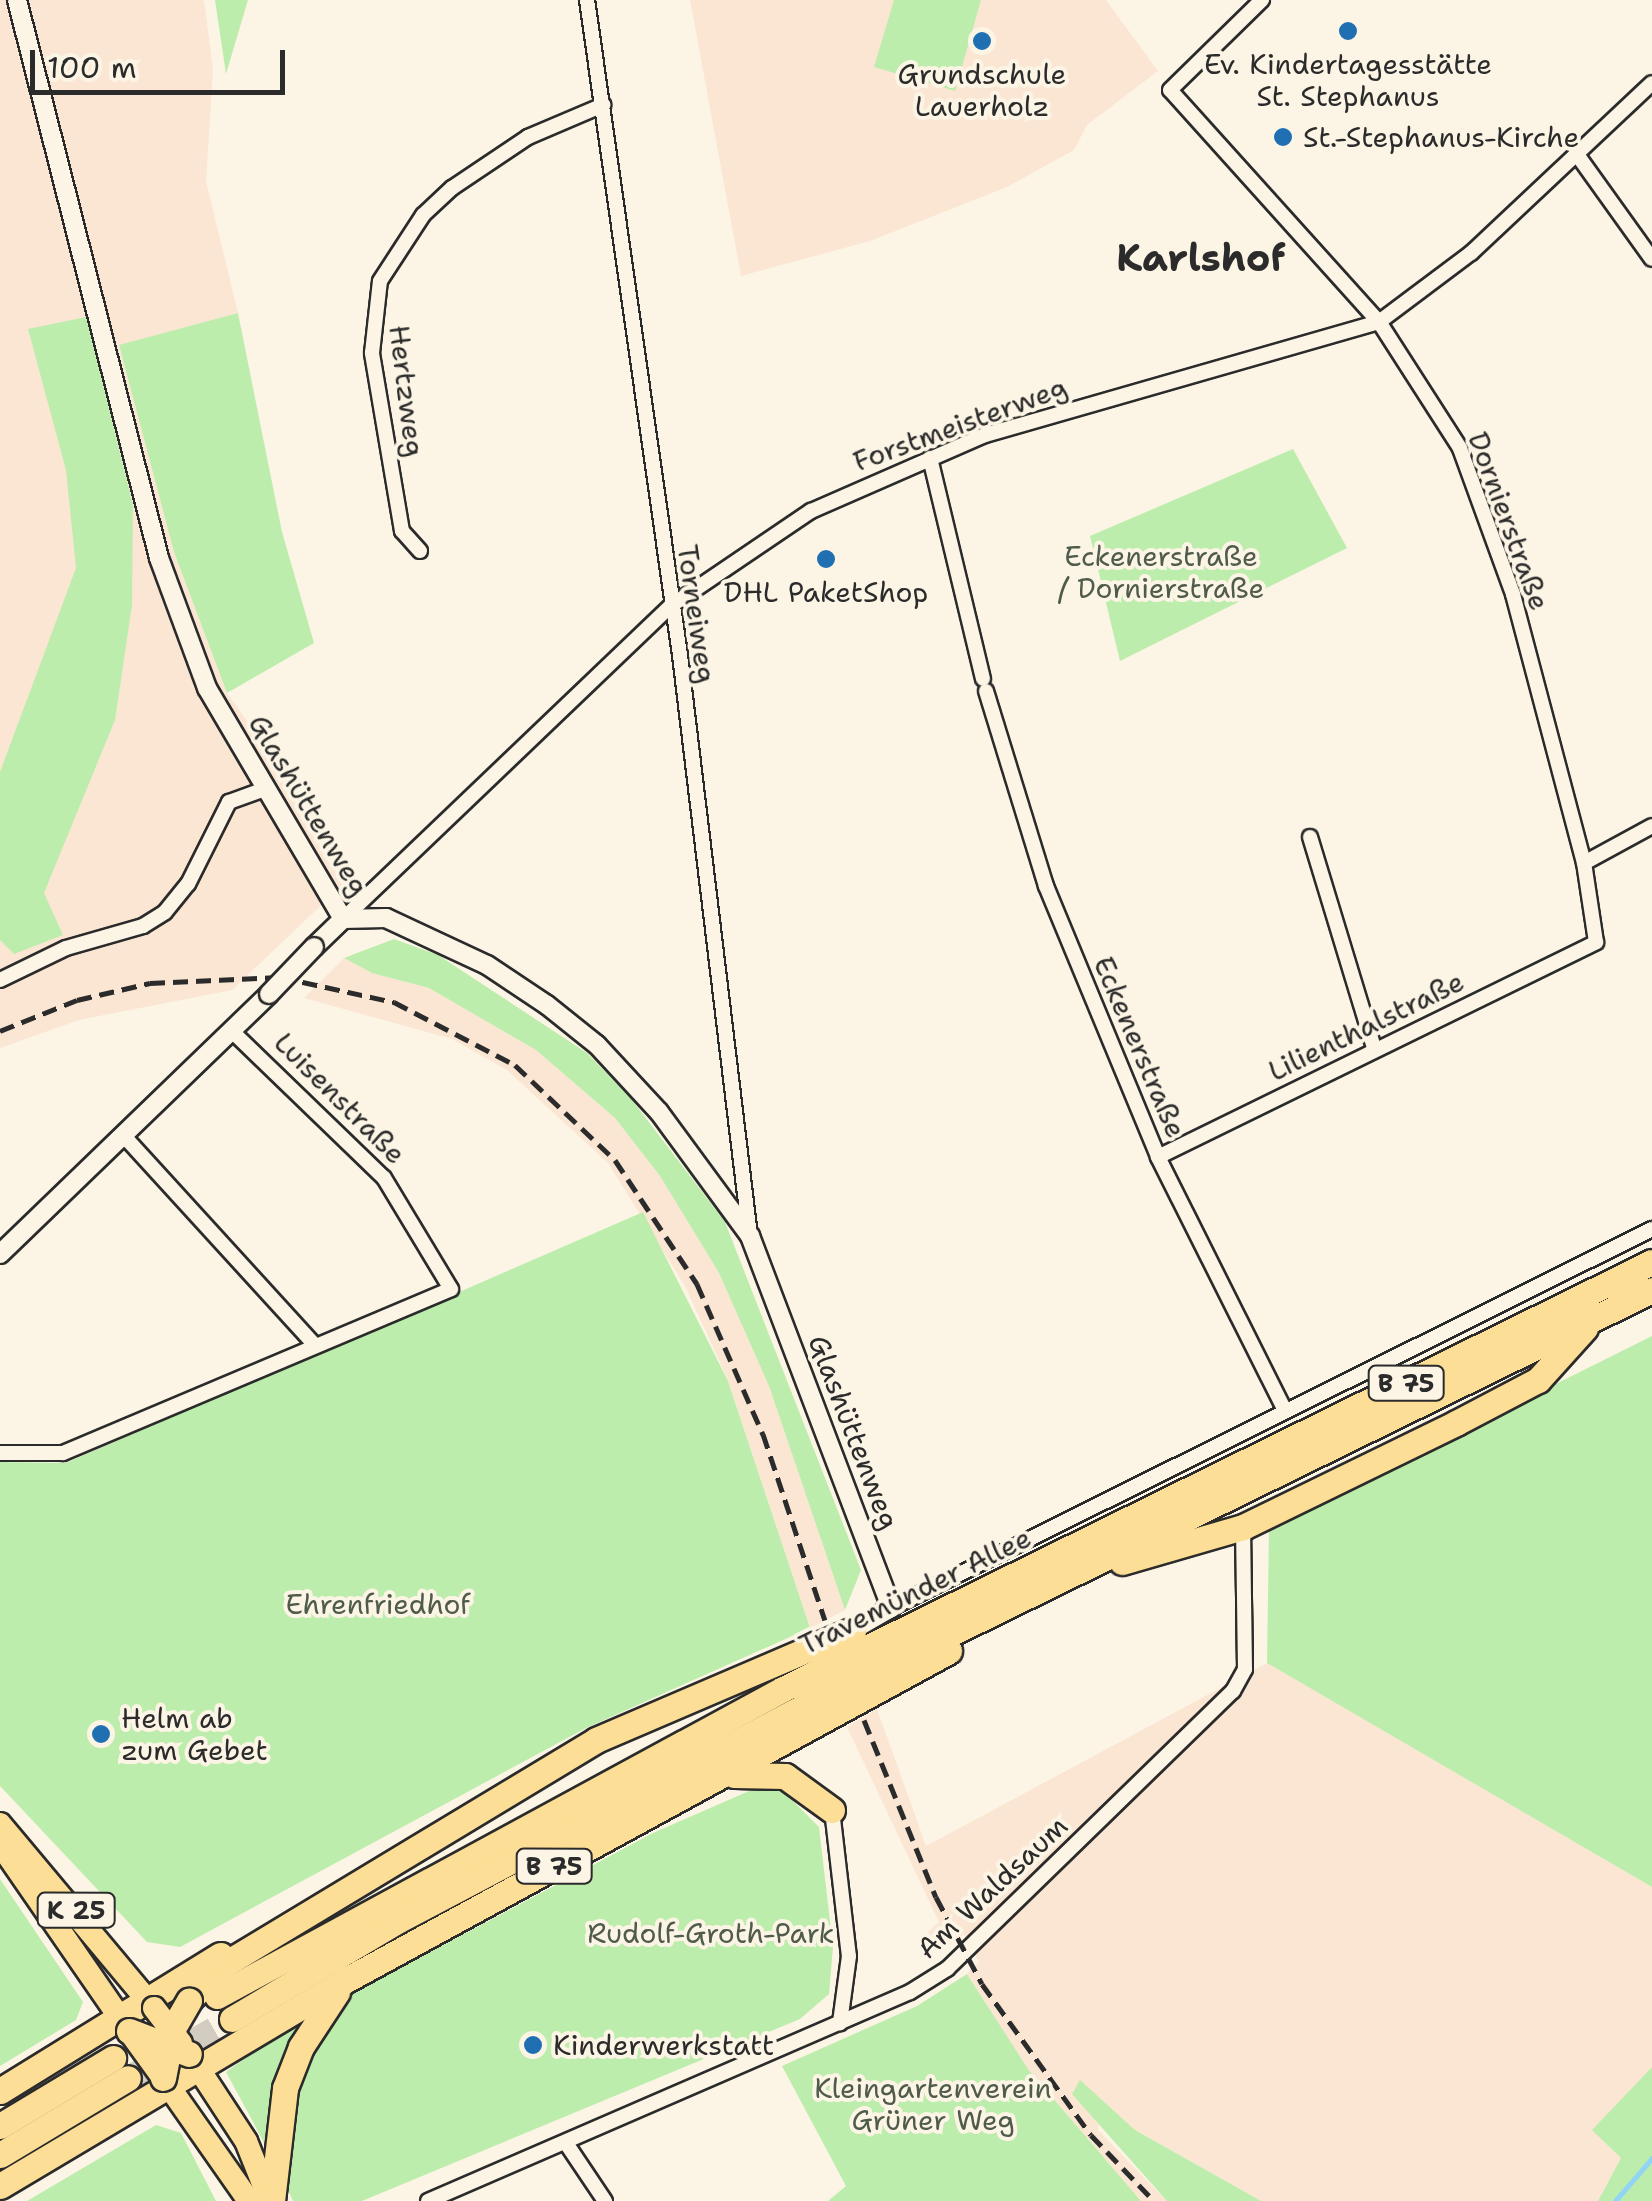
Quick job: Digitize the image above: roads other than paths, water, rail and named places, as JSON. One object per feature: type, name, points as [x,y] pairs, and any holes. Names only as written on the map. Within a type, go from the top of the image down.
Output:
[{"type":"highway","name":"Travemünder Allee","points":[[217,1996],[783,1689],[1652,1262]]},
{"type":"highway","name":"Travemünder Allee","points":[[232,2019],[597,1813],[1054,1582],[1652,1290]]},
{"type":"highway","points":[[1054,1582],[1243,1527],[1538,1380],[1594,1318]]},
{"type":"highway","name":"B 75","points":[[271,2201],[285,2088],[302,2047],[346,1980],[943,1655],[1054,1582]]},
{"type":"highway","points":[[546,1770],[648,1716],[853,1630]]},
{"type":"highway","name":"B 75","points":[[161,2088],[183,2050],[190,2000],[224,1964],[546,1770],[783,1689]]},
{"type":"highway","points":[[719,1777],[755,1771],[785,1776],[832,1810]]},
{"type":"highway","points":[[0,2091],[119,2025],[214,1957],[293,1922]]},
{"type":"highway","points":[[119,2025],[183,2050],[235,2047],[346,1980]]},
{"type":"highway","points":[[0,2186],[161,2088],[183,2050]]},
{"type":"highway","points":[[0,2126],[120,2068],[0,2155]]},
{"type":"main road","name":"K 25","points":[[0,1824],[151,2004],[183,2050]]},
{"type":"main road","name":"K 25","points":[[0,1844],[161,2088]]},
{"type":"main road","points":[[183,2050],[246,2141],[271,2201]]},
{"type":"main road","points":[[161,2088],[249,2201]]},
{"type":"street","name":"Glashüttenweg","points":[[17,0],[159,558],[208,688],[343,918],[386,918],[488,965],[597,1044],[659,1112],[750,1236],[891,1608]]},
{"type":"street","name":"Torneiweg","points":[[588,0],[672,605],[750,1236]]},
{"type":"street","name":"Dornierstraße","points":[[1258,1],[1170,90],[1379,322],[1460,448],[1513,594],[1584,863],[1596,942]]},
{"type":"street","name":"Forstmeisterweg","points":[[343,918],[672,605],[831,500],[1045,416],[1379,322],[1471,253],[1652,82]]},
{"type":"street","name":"Hertzweg","points":[[420,551],[402,531],[372,353],[380,281],[423,215],[452,188],[528,138],[604,106]]},
{"type":"street","points":[[1576,154],[1652,259]]},
{"type":"street","name":"Eckenerstraße","points":[[930,458],[985,685],[1046,886],[1158,1157],[1284,1409]]},
{"type":"street","points":[[0,980],[66,948],[143,926],[165,912],[188,884],[229,802],[264,788]]},
{"type":"street","points":[[1584,863],[1652,826]]},
{"type":"street","points":[[1310,837],[1374,1048]]},
{"type":"street","name":"Luisenstraße","points":[[0,1254],[343,918]]},
{"type":"street","name":"Lilienthalstraße","points":[[1158,1157],[1596,942]]},
{"type":"street","name":"Luisenstraße","points":[[0,1453],[64,1453],[451,1288],[384,1178],[232,1030]]},
{"type":"street","points":[[123,1135],[314,1344]]},
{"type":"street","name":"Travemünder Allee","points":[[853,1630],[1284,1409],[1652,1228]]},
{"type":"street","name":"Am Waldsaum","points":[[428,2201],[840,2023],[947,1970],[1233,1692],[1245,1669],[1243,1527]]},
{"type":"street","points":[[832,1810],[850,1968],[840,2023]]},
{"type":"street","points":[[566,2143],[605,2201]]},
{"type":"waterway","points":[[1615,2201],[1652,2158]]},
{"type":"tunnel","points":[[128,2078],[232,2019]]},
{"type":"railway","points":[[0,1031],[77,1000],[150,983],[280,977],[394,1002],[515,1065],[615,1160],[697,1284],[763,1434],[825,1620]]},
{"type":"railway","points":[[864,1720],[936,1897],[982,1984],[1091,2135],[1154,2201]]},
{"type":"place","name":"Ev. Kindertagesstätte St. Stephanus","points":[[1348,31]]},
{"type":"place","name":"Grundschule Lauerholz","points":[[982,41]]},
{"type":"place","name":"St.-Stephanus-Kirche","points":[[1283,137]]},
{"type":"place","name":"DHL PaketShop","points":[[826,559]]},
{"type":"place","name":"Helm ab zum Gebet","points":[[101,1734]]},
{"type":"place","name":"Kinderwerkstatt","points":[[533,2045]]},
{"type":"district","name":"Karlshof","points":[[1201,258]]},
{"type":"park label","name":"Eckenerstraße / Dornierstraße","points":[[1161,572]]},
{"type":"park label","name":"Ehrenfriedhof","points":[[378,1604]]},
{"type":"park label","name":"Rudolf-Groth-Park","points":[[711,1933]]},
{"type":"park label","name":"Kleingartenverein Grüner Weg","points":[[933,2104]]}]
